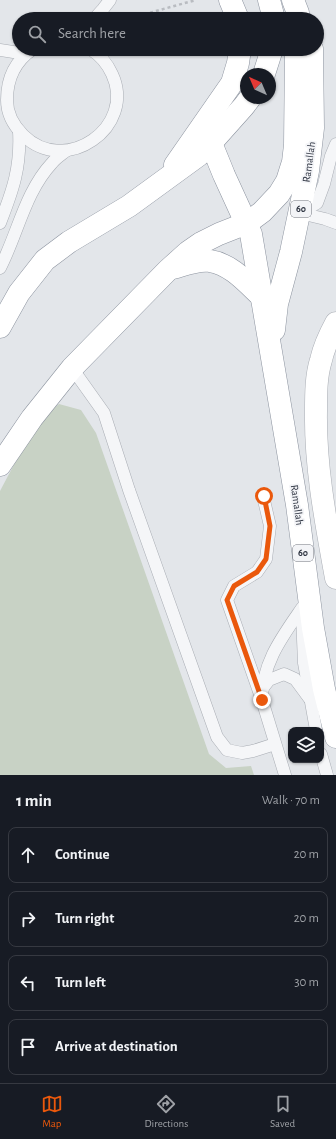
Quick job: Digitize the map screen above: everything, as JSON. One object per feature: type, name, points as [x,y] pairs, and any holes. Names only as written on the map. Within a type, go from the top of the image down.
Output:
[{"type":"main road","points":[[230,0],[235,12]]},
{"type":"main road","points":[[269,0],[272,12]]},
{"type":"main road","points":[[293,0],[298,12]]},
{"type":"main road","points":[[307,0],[309,12]]},
{"type":"main road","points":[[163,181],[232,83],[239,56]]},
{"type":"main road","points":[[266,68],[270,56]]},
{"type":"main road","name":"60","points":[[211,143],[224,175],[247,223],[262,212],[279,194],[287,181],[293,162],[295,146],[296,56]]},
{"type":"main road","name":"Ramallah","points":[[274,367],[274,327],[277,304],[291,252],[308,171],[313,128],[312,56]]},
{"type":"main road","points":[[0,327],[19,293],[45,260],[69,242],[129,206],[199,155],[246,104]]},
{"type":"main road","points":[[0,464],[32,418],[72,368],[168,270],[188,252],[201,243],[247,223]]},
{"type":"main road","name":"Ramallah","points":[[247,223],[251,234],[297,505],[313,628],[324,689],[336,737]]},
{"type":"main road","points":[[168,270],[189,263],[209,260],[227,266],[262,297]]},
{"type":"main road","points":[[336,323],[320,360],[316,392],[317,458],[336,578]]},
{"type":"lane","points":[[101,12],[110,0]]},
{"type":"lane","points":[[0,50],[12,50]]},
{"type":"lane","points":[[25,56],[17,64],[10,76],[3,100],[19,131],[28,140],[40,147],[66,151],[82,147],[96,139],[107,127],[114,112],[117,96],[115,80],[108,65],[100,56]]},
{"type":"lane","points":[[0,223],[13,189],[17,170],[20,147],[19,131]]},
{"type":"lane","points":[[300,213],[316,203],[324,184],[331,156],[336,144]]},
{"type":"lane","points":[[0,268],[29,197],[41,176],[52,162],[66,151]]},
{"type":"lane","points":[[300,213],[336,223]]},
{"type":"lane","points":[[72,368],[104,413],[129,490],[217,737],[226,750],[242,753],[275,744]]},
{"type":"lane","points":[[264,496],[270,526],[266,559],[257,572],[234,586],[227,600],[262,694],[285,775]]},
{"type":"lane","points":[[304,562],[302,608],[304,663],[315,727]]},
{"type":"lane","points":[[262,694],[266,670],[276,648],[302,608]]},
{"type":"lane","points":[[262,694],[269,680],[284,674],[295,679],[310,700]]},
{"type":"lane","points":[[324,763],[327,775]]},
{"type":"path","points":[[152,12],[196,0]]},
{"type":"shaded area","points":[[59,404],[81,410],[96,433],[209,754],[226,768],[251,766],[254,775],[0,775],[0,491],[26,442],[41,418]]},
{"type":"route","points":[[262,700],[227,600],[234,586],[257,572],[266,559],[270,526],[264,496]]}]
